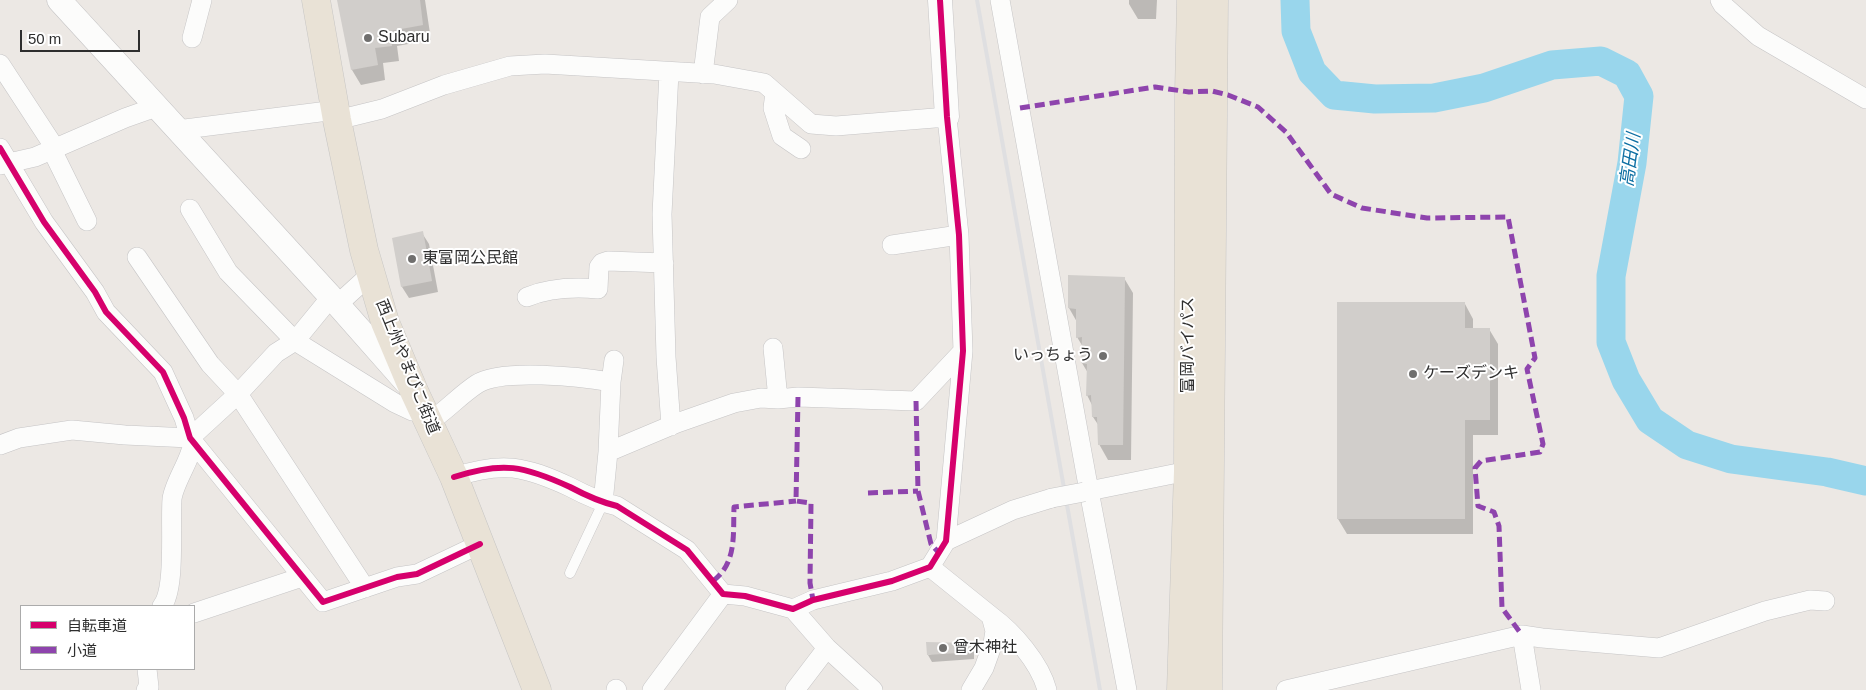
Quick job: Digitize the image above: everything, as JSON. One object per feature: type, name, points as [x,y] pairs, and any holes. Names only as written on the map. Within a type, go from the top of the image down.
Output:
[{"type":"highway","name":"西上州やまびこ街道","points":[[316,0],[336,115],[364,250],[385,322],[454,477],[538,690]]},
{"type":"highway","name":"富岡バイパス","points":[[1181,690],[1188,471],[1191,0]]},
{"type":"highway","name":"富岡バイパス","points":[[1208,690],[1214,0]]},
{"type":"street","points":[[59,0],[334,300],[422,408]]},
{"type":"street","points":[[192,38],[202,0]]},
{"type":"street","points":[[703,74],[710,17],[728,0]]},
{"type":"street","points":[[793,610],[814,600],[892,581],[930,568],[946,542],[963,351],[958,235],[946,117],[940,0]]},
{"type":"street","points":[[1000,0],[1087,491],[1130,687]]},
{"type":"street","points":[[1720,0],[1723,5],[1758,36],[1866,99]]},
{"type":"street","points":[[0,64],[53,149],[87,221]]},
{"type":"street","points":[[177,130],[382,109],[444,85],[510,66],[546,64],[703,74],[764,83],[810,124],[836,126],[946,117]]},
{"type":"street","points":[[670,72],[662,214],[666,357],[671,426]]},
{"type":"street","points":[[775,93],[773,108],[782,136],[801,149]]},
{"type":"street","points":[[156,107],[125,118],[35,157],[3,159],[44,222],[95,292],[106,312],[163,372],[184,418],[193,447],[178,478],[172,496],[171,575],[166,600],[163,605]]},
{"type":"street","points":[[190,209],[228,272],[294,341],[395,403],[412,411],[422,408],[442,414],[478,384],[490,379],[512,375],[582,378],[611,382]]},
{"type":"street","points":[[892,245],[958,235]]},
{"type":"street","points":[[137,257],[210,364],[238,394],[365,588]]},
{"type":"street","points":[[527,297],[539,292],[598,288],[600,267],[602,263],[608,261],[664,263]]},
{"type":"street","points":[[0,445],[19,438],[72,430],[191,439],[238,394],[276,353],[294,341],[334,300],[371,274]]},
{"type":"street","points":[[773,348],[778,399]]},
{"type":"street","points":[[608,452],[671,426],[734,404],[761,398],[798,397],[916,401],[963,351]]},
{"type":"street","points":[[603,503],[614,360]]},
{"type":"street","points":[[191,439],[323,602],[397,577],[417,574],[480,544]]},
{"type":"street","points":[[454,477],[481,469],[509,466],[544,475],[603,503],[617,506],[687,550],[723,594],[745,596],[793,610],[827,648],[873,690]]},
{"type":"street","points":[[946,542],[1013,510],[1052,498],[1188,471]]},
{"type":"street","points":[[930,568],[1006,626],[1044,679],[1047,690]]},
{"type":"street","points":[[195,613],[302,577]]},
{"type":"street","points":[[652,690],[723,594]]},
{"type":"street","points":[[1286,690],[1522,635],[1660,648],[1765,611],[1810,600],[1825,601]]},
{"type":"street","points":[[971,690],[984,668],[993,643],[995,631],[991,616]]},
{"type":"street","points":[[1522,635],[1531,690]]},
{"type":"street","points":[[795,690],[827,648]]},
{"type":"street","points":[[146,690],[149,687],[147,670]]},
{"type":"lane","points":[[570,573],[603,503]]},
{"type":"building","name":"Subaru","points":[[337,0],[420,0],[423,25],[390,31],[392,46],[375,48],[378,65],[351,70]]},
{"type":"building","name":"東富岡公民館","points":[[423,231],[432,281],[401,287],[392,238]]},
{"type":"building","name":"いっちょう","points":[[1068,275],[1125,277],[1123,445],[1098,445],[1097,417],[1092,417],[1091,395],[1086,396],[1087,364],[1081,363],[1082,337],[1076,338],[1076,309],[1068,308]]},
{"type":"building","name":"ケーズデンキ","points":[[1337,302],[1465,302],[1465,328],[1490,328],[1490,420],[1465,420],[1465,519],[1337,519]]},
{"type":"building","name":"曾木神社","points":[[926,642],[970,643],[971,652],[927,655]]},
{"type":"waterway","name":"高田川","points":[[1295,0],[1296,31],[1312,72],[1334,95],[1375,99],[1434,98],[1484,88],[1552,65],[1601,61],[1627,74],[1639,96],[1632,163],[1611,276],[1611,342],[1626,380],[1650,420],[1687,445],[1731,459],[1827,472],[1866,481]]},
{"type":"railway","points":[[977,0],[1100,690]]},
{"type":"marked path","points":[[1020,108],[1155,87],[1189,92],[1212,91],[1258,107],[1286,132],[1331,194],[1362,208],[1427,218],[1508,217],[1535,358],[1527,369],[1543,444],[1540,452],[1481,461],[1475,468],[1478,506],[1494,512],[1499,526],[1502,608],[1522,635]]},
{"type":"marked path","points":[[798,397],[796,501],[811,503],[810,583],[813,600]]},
{"type":"marked path","points":[[916,401],[918,491],[931,544],[939,553]]},
{"type":"marked path","points":[[868,493],[918,491]]},
{"type":"marked path","points":[[713,581],[721,574],[730,557],[734,507],[796,501]]},
{"type":"cycle path","points":[[454,477],[486,469],[500,468],[513,468],[539,474],[593,498],[617,506],[687,550],[723,594],[745,596],[793,609],[813,600],[892,581],[930,567],[946,541],[963,351],[959,235],[947,117],[940,0]]},
{"type":"cycle path","points":[[0,148],[44,222],[95,292],[106,312],[163,372],[184,418],[190,438],[323,602],[397,577],[417,574],[480,544]]},
{"type":"place","name":"Subaru","points":[[368,38]]},
{"type":"place","name":"東富岡公民館","points":[[412,259]]},
{"type":"place","name":"いっちょう","points":[[1103,356]]},
{"type":"place","name":"ケーズデンキ","points":[[1413,374]]},
{"type":"place","name":"曾木神社","points":[[943,648]]}]
